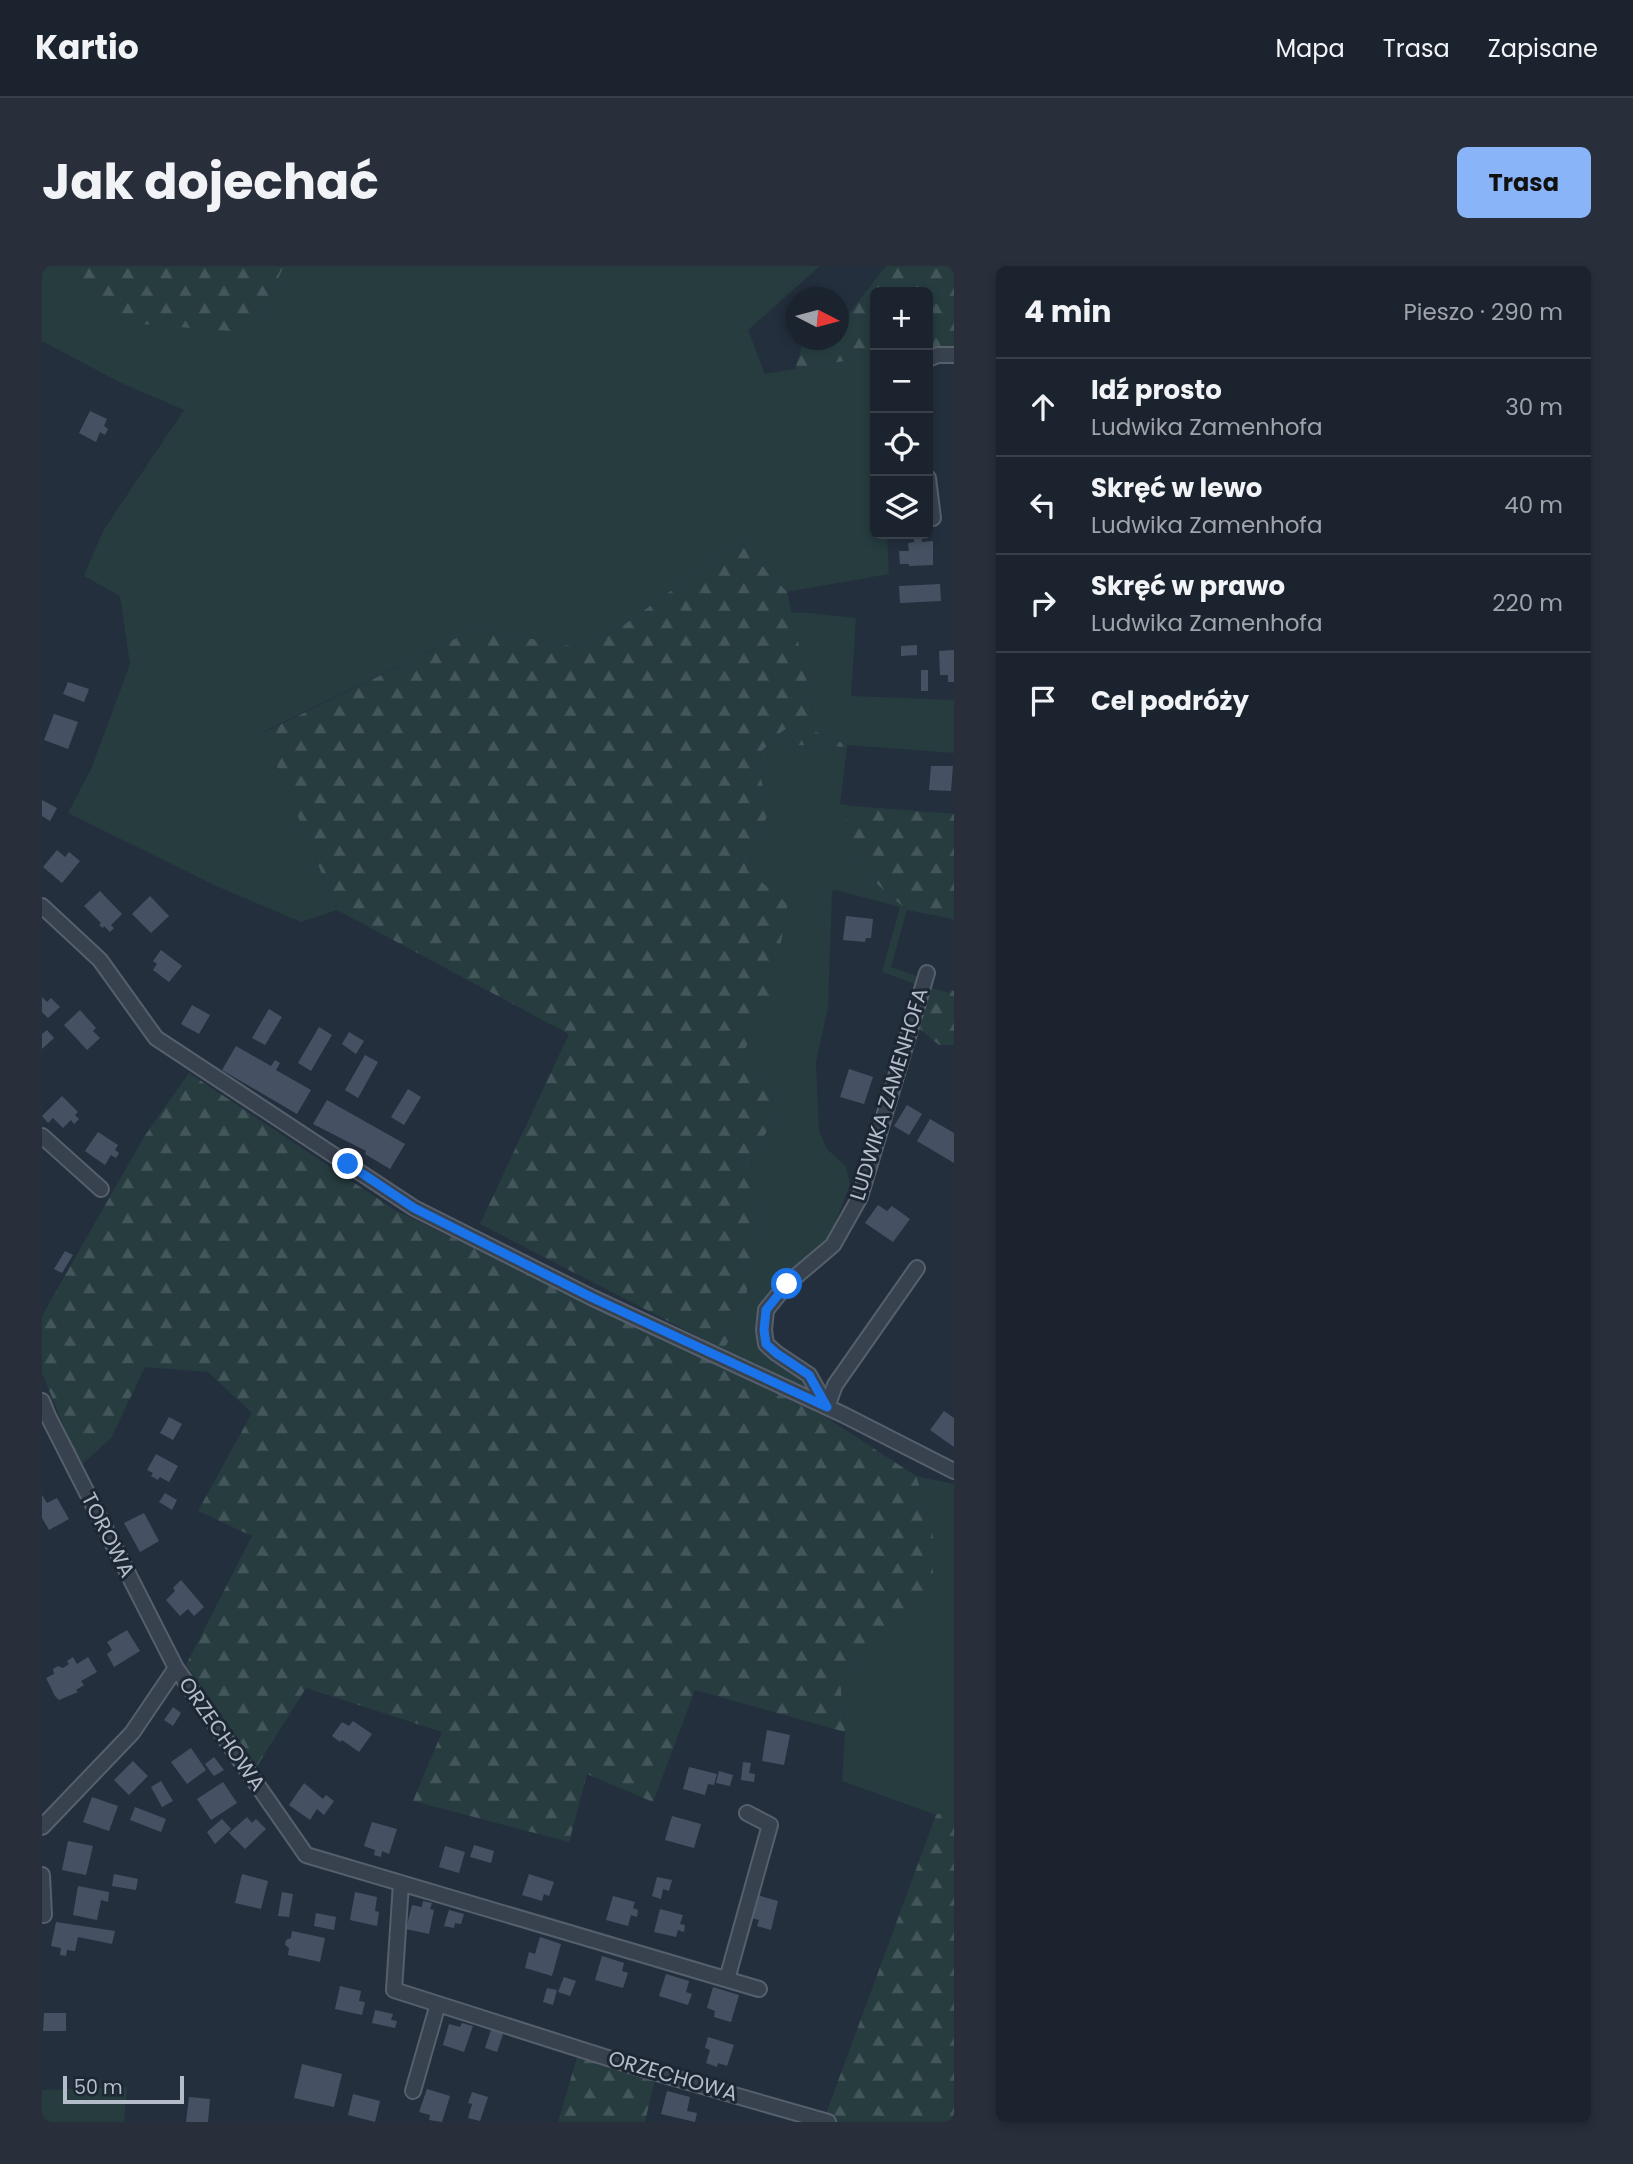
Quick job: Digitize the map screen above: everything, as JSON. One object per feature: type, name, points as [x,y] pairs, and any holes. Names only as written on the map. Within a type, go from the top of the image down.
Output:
[{"type":"street","points":[[933,357],[954,355]]},
{"type":"street","points":[[42,906],[100,960],[156,1038],[414,1208],[593,1298],[827,1407],[954,1471]]},
{"type":"street","name":"LUDWIKA ZAMENHOFA","points":[[827,1407],[809,1375],[766,1344],[766,1310],[787,1284],[832,1245],[860,1197],[927,973]]},
{"type":"street","points":[[42,1136],[101,1189]]},
{"type":"street","points":[[827,1407],[835,1385],[917,1268]]},
{"type":"street","name":"TOROWA","points":[[42,1401],[176,1668]]},
{"type":"street","name":"ORZECHOWA","points":[[42,1827],[132,1733],[176,1668],[306,1855],[759,1989]]},
{"type":"street","points":[[727,1979],[770,1825],[747,1813]]},
{"type":"street","points":[[42,1875],[44,1915]]},
{"type":"street","name":"ORZECHOWA","points":[[401,1883],[394,1990],[633,2066],[828,2122]]},
{"type":"street","points":[[413,2091],[438,2004]]},
{"type":"green space","points":[[42,266],[253,333],[284,266],[820,266],[796,287],[786,287],[786,296],[748,330],[765,374],[870,357],[870,539],[887,539],[889,574],[787,592],[735,537],[683,582],[621,627],[583,648],[475,629],[263,732],[337,910],[301,922],[216,886],[68,813],[92,767],[130,664],[120,596],[84,576],[103,531],[184,410],[119,382],[42,341]]},
{"type":"green space","points":[[48,266],[284,266],[253,333],[130,323]]},
{"type":"green space","points":[[886,266],[954,266],[954,349],[933,350],[933,287],[870,287],[870,357],[795,369],[801,350],[849,350],[849,313]]},
{"type":"green space","points":[[735,537],[787,592],[812,704],[814,731],[847,747],[795,745],[787,728],[761,752],[759,773],[770,808],[747,870],[788,904],[769,1006],[742,1054],[769,1079],[775,1119],[751,1156],[756,1224],[745,1306],[724,1350],[480,1224],[569,1034],[337,910],[263,733],[475,629],[583,648],[621,627],[683,582]]},
{"type":"green space","points":[[791,613],[856,618],[851,696],[954,700],[954,753],[847,745],[814,731],[812,704]]},
{"type":"green space","points":[[787,728],[795,745],[847,747],[840,804],[853,806],[857,856],[878,885],[907,910],[891,967],[920,977],[918,985],[882,972],[900,907],[832,891],[828,1008],[816,1062],[819,1132],[828,1150],[846,1166],[850,1184],[828,1243],[763,1304],[756,1334],[791,1372],[811,1387],[798,1388],[722,1354],[745,1306],[756,1224],[751,1156],[775,1119],[769,1079],[742,1055],[747,870],[770,808],[759,773],[761,752]]},
{"type":"green space","points":[[853,806],[954,814],[954,919],[907,910],[878,885],[857,856],[845,820]]},
{"type":"green space","points":[[932,988],[949,993],[950,990],[954,991],[954,1045],[939,1045],[920,1029]]},
{"type":"green space","points":[[189,1073],[395,1210],[824,1416],[916,1476],[933,1526],[933,1590],[840,1678],[845,1732],[695,1690],[653,1802],[587,1774],[569,1842],[413,1801],[442,1732],[306,1688],[257,1766],[186,1665],[252,1536],[198,1511],[252,1413],[208,1372],[145,1367],[111,1438],[80,1466],[42,1373],[42,1316],[144,1137]]},
{"type":"green space","points":[[916,1476],[954,1484],[954,1806],[936,1815],[842,1781],[845,1732],[840,1678],[863,1656],[933,1526]]},
{"type":"green space","points":[[954,1806],[954,2122],[823,2122],[936,1815]]},
{"type":"green space","points":[[578,2054],[655,2078],[645,2122],[558,2122]]},
{"type":"green space","points":[[127,2087],[124,2122],[42,2122],[42,2090]]},
{"type":"building","points":[[90,411],[107,419],[104,426],[108,429],[105,435],[100,432],[96,442],[79,433]]},
{"type":"building","points":[[914,539],[922,539],[922,542],[933,541],[933,565],[900,564],[899,551],[909,551],[908,543],[914,542]]},
{"type":"building","points":[[940,584],[941,601],[900,603],[899,586]]},
{"type":"building","points":[[917,645],[917,655],[901,656],[901,646]]},
{"type":"building","points":[[954,650],[954,682],[948,682],[948,675],[940,675],[939,651]]},
{"type":"building","points":[[921,670],[928,670],[928,691],[921,691]]},
{"type":"building","points":[[68,682],[89,689],[84,702],[63,694]]},
{"type":"building","points":[[54,714],[78,722],[68,749],[44,740]]},
{"type":"building","points":[[931,766],[953,766],[951,791],[929,790]]},
{"type":"building","points":[[42,800],[57,808],[50,821],[42,816]]},
{"type":"building","points":[[57,850],[65,857],[69,852],[80,861],[62,883],[43,867]]},
{"type":"building","points":[[100,891],[122,914],[111,925],[114,928],[110,932],[99,925],[101,923],[84,906]]},
{"type":"building","points":[[150,896],[169,916],[151,933],[132,914]]},
{"type":"building","points":[[846,916],[873,919],[871,938],[866,938],[865,942],[843,940]]},
{"type":"building","points":[[161,950],[182,966],[169,982],[153,970],[157,964],[153,961]]},
{"type":"building","points":[[42,997],[47,1002],[51,998],[60,1007],[48,1018],[42,1012]]},
{"type":"building","points":[[192,1005],[210,1015],[199,1034],[181,1024]]},
{"type":"building","points":[[269,1009],[282,1017],[265,1045],[252,1038]]},
{"type":"building","points":[[80,1010],[96,1028],[93,1031],[100,1038],[87,1050],[64,1025]]},
{"type":"building","points":[[319,1027],[332,1035],[311,1071],[298,1063]]},
{"type":"building","points":[[47,1030],[54,1038],[42,1049],[42,1034]]},
{"type":"building","points":[[349,1032],[364,1041],[356,1054],[342,1044]]},
{"type":"building","points":[[236,1046],[271,1066],[275,1060],[280,1063],[276,1070],[311,1090],[297,1114],[222,1070]]},
{"type":"building","points":[[365,1055],[378,1062],[358,1098],[345,1090]]},
{"type":"building","points":[[849,1069],[873,1077],[864,1104],[840,1097]]},
{"type":"building","points":[[408,1089],[421,1097],[404,1125],[391,1117]]},
{"type":"building","points":[[62,1096],[78,1112],[75,1115],[79,1119],[74,1124],[71,1120],[63,1128],[53,1118],[48,1123],[42,1116]]},
{"type":"building","points":[[327,1100],[405,1144],[390,1169],[365,1154],[366,1151],[313,1124]]},
{"type":"building","points":[[907,1105],[922,1114],[909,1135],[894,1126]]},
{"type":"building","points":[[930,1119],[954,1133],[954,1163],[917,1141]]},
{"type":"building","points":[[98,1132],[118,1145],[115,1150],[119,1153],[116,1158],[111,1155],[105,1165],[85,1151]]},
{"type":"building","points":[[878,1205],[887,1211],[892,1206],[910,1219],[893,1242],[865,1223]]},
{"type":"building","points":[[65,1251],[73,1255],[62,1273],[54,1269]]},
{"type":"building","points":[[944,1411],[954,1418],[954,1447],[930,1430]]},
{"type":"building","points":[[169,1417],[182,1424],[173,1440],[160,1433]]},
{"type":"building","points":[[156,1454],[178,1466],[169,1482],[160,1477],[158,1480],[147,1470]]},
{"type":"building","points":[[165,1493],[177,1500],[172,1510],[159,1502]]},
{"type":"building","points":[[42,1495],[47,1503],[57,1498],[69,1519],[49,1530],[42,1518]]},
{"type":"building","points":[[144,1513],[159,1541],[140,1552],[124,1523]]},
{"type":"building","points":[[181,1580],[204,1607],[194,1616],[188,1609],[180,1616],[166,1600]]},
{"type":"building","points":[[127,1630],[140,1651],[114,1667],[107,1654],[112,1650],[107,1642]]},
{"type":"building","points":[[73,1657],[77,1664],[88,1657],[97,1672],[81,1681],[84,1685],[76,1690],[78,1692],[59,1700],[46,1678],[54,1674],[53,1669],[69,1664],[67,1661]]},
{"type":"building","points":[[173,1707],[181,1713],[173,1726],[164,1720]]},
{"type":"building","points":[[353,1721],[372,1734],[359,1752],[332,1736],[342,1722],[349,1726]]},
{"type":"building","points":[[767,1730],[790,1735],[784,1765],[762,1761]]},
{"type":"building","points":[[191,1748],[206,1770],[187,1784],[171,1762]]},
{"type":"building","points":[[214,1757],[224,1770],[214,1776],[205,1764]]},
{"type":"building","points":[[133,1761],[148,1776],[129,1795],[114,1780]]},
{"type":"building","points":[[743,1762],[751,1763],[749,1773],[755,1774],[754,1782],[741,1780]]},
{"type":"building","points":[[689,1767],[717,1774],[714,1785],[708,1784],[705,1795],[683,1789]]},
{"type":"building","points":[[719,1771],[733,1775],[730,1786],[716,1783]]},
{"type":"building","points":[[161,1781],[173,1801],[162,1807],[151,1787]]},
{"type":"building","points":[[223,1782],[237,1803],[211,1820],[197,1799]]},
{"type":"building","points":[[304,1783],[323,1799],[326,1795],[334,1801],[324,1815],[317,1809],[310,1820],[289,1805]]},
{"type":"building","points":[[92,1797],[118,1806],[109,1831],[83,1822]]},
{"type":"building","points":[[135,1807],[166,1819],[161,1832],[130,1820]]},
{"type":"building","points":[[672,1816],[701,1824],[694,1848],[665,1840]]},
{"type":"building","points":[[247,1817],[252,1823],[256,1819],[266,1829],[245,1849],[229,1833]]},
{"type":"building","points":[[222,1819],[231,1829],[215,1844],[207,1832]]},
{"type":"building","points":[[372,1822],[397,1829],[389,1854],[382,1851],[381,1857],[374,1855],[375,1850],[364,1846]]},
{"type":"building","points":[[68,1841],[93,1846],[86,1875],[62,1870]]},
{"type":"building","points":[[474,1845],[494,1851],[491,1863],[470,1857]]},
{"type":"building","points":[[445,1846],[465,1852],[459,1873],[439,1867]]},
{"type":"building","points":[[114,1874],[138,1879],[136,1890],[112,1886]]},
{"type":"building","points":[[242,1874],[268,1881],[261,1909],[235,1903]]},
{"type":"building","points":[[529,1874],[554,1882],[549,1896],[544,1894],[542,1901],[522,1895]]},
{"type":"building","points":[[657,1877],[672,1880],[669,1891],[663,1889],[661,1899],[652,1896]]},
{"type":"building","points":[[78,1886],[109,1892],[108,1902],[101,1900],[97,1920],[73,1915]]},
{"type":"building","points":[[282,1892],[293,1894],[289,1917],[278,1916]]},
{"type":"building","points":[[355,1892],[377,1897],[377,1926],[350,1920]]},
{"type":"building","points":[[757,1895],[778,1901],[771,1930],[757,1926],[759,1920],[751,1918]]},
{"type":"building","points":[[613,1896],[635,1902],[633,1908],[638,1910],[637,1917],[631,1915],[628,1926],[606,1920]]},
{"type":"building","points":[[423,1901],[432,1903],[430,1909],[434,1910],[429,1934],[406,1929],[412,1905],[422,1907]]},
{"type":"building","points":[[660,1909],[683,1915],[680,1924],[685,1925],[684,1932],[678,1930],[676,1937],[654,1932]]},
{"type":"building","points":[[449,1910],[464,1914],[461,1924],[455,1923],[454,1928],[444,1926]]},
{"type":"building","points":[[316,1913],[336,1917],[334,1930],[314,1926]]},
{"type":"building","points":[[56,1922],[115,1931],[112,1944],[78,1937],[75,1951],[67,1950],[66,1956],[60,1955],[61,1948],[51,1946]]},
{"type":"building","points":[[292,1931],[325,1938],[320,1962],[288,1955],[289,1948],[285,1945],[286,1940],[291,1938]]},
{"type":"building","points":[[540,1937],[561,1944],[552,1976],[525,1968],[529,1952],[535,1954]]},
{"type":"building","points":[[602,1956],[624,1963],[622,1971],[628,1973],[623,1988],[595,1980]]},
{"type":"building","points":[[666,1974],[689,1981],[686,1992],[692,1994],[688,2005],[659,1996]]},
{"type":"building","points":[[564,1977],[576,1981],[570,1996],[558,1992]]},
{"type":"building","points":[[340,1986],[361,1991],[359,2001],[365,2002],[362,2015],[335,2009]]},
{"type":"building","points":[[713,1987],[739,1995],[731,2022],[714,2017],[715,2011],[707,2008]]},
{"type":"building","points":[[547,1988],[557,1990],[553,2005],[543,2002]]},
{"type":"building","points":[[375,2010],[393,2014],[391,2020],[397,2021],[395,2028],[372,2023]]},
{"type":"building","points":[[44,2013],[66,2013],[66,2031],[43,2031]]},
{"type":"building","points":[[462,2023],[473,2026],[464,2052],[443,2045],[449,2024],[460,2027]]},
{"type":"building","points":[[493,2024],[505,2028],[497,2052],[485,2048]]},
{"type":"building","points":[[708,2037],[734,2045],[727,2066],[718,2063],[717,2067],[706,2063],[710,2050],[705,2048]]},
{"type":"building","points":[[302,2064],[342,2074],[334,2107],[294,2098]]},
{"type":"building","points":[[427,2089],[450,2096],[442,2122],[429,2120],[430,2115],[419,2112]]},
{"type":"building","points":[[667,2091],[690,2097],[687,2111],[697,2113],[695,2122],[661,2114]]},
{"type":"building","points":[[472,2092],[488,2097],[480,2121],[468,2118],[472,2104],[468,2103]]},
{"type":"building","points":[[353,2094],[380,2101],[375,2122],[348,2115]]},
{"type":"building","points":[[189,2097],[210,2099],[208,2122],[186,2122]]},
{"type":"route","points":[[348,1164],[414,1208],[593,1298],[827,1407],[809,1375],[766,1344],[766,1310],[787,1284]]}]
